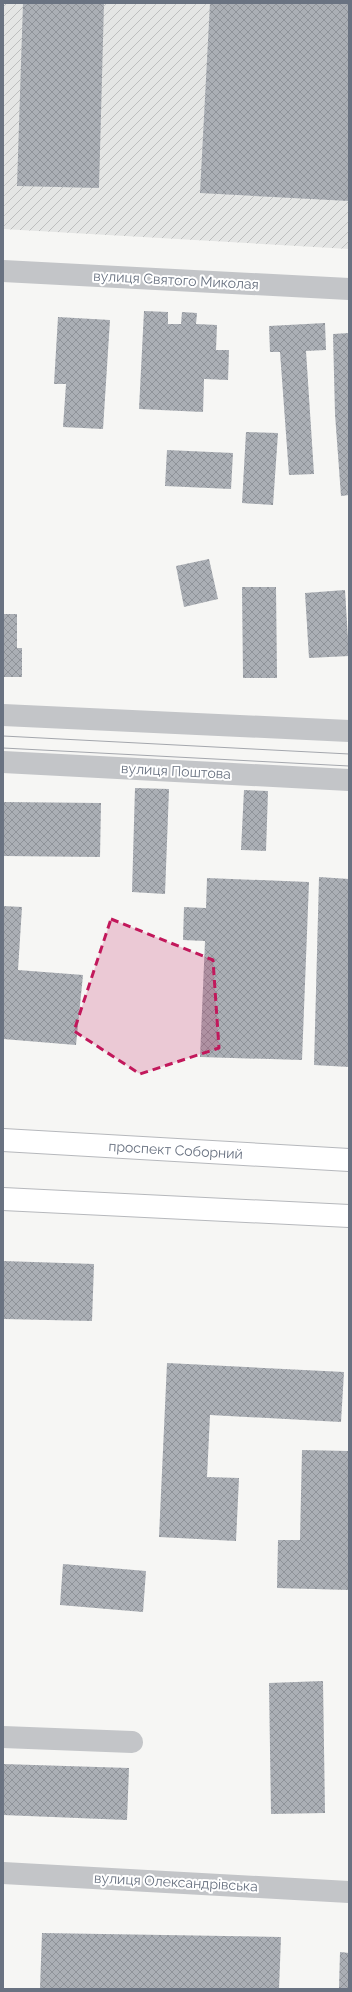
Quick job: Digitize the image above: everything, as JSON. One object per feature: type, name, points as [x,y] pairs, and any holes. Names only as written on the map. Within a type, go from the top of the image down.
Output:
[{"type":"main road","name":"проспект Соборний","points":[[3,1140],[349,1160]]},
{"type":"main road","points":[[3,1199],[349,1216]]},
{"type":"street","name":"вулиця Святого Миколая","points":[[3,271],[349,289]]},
{"type":"street","points":[[3,715],[349,731]]},
{"type":"street","name":"вулиця Поштова","points":[[3,762],[349,780]]},
{"type":"street","points":[[3,1737],[132,1742]]},
{"type":"street","name":"вулиця Олександрівська","points":[[3,1873],[349,1892]]},
{"type":"highlighted area","points":[[111,919],[213,960],[219,1048],[140,1074],[74,1031]]},
{"type":"shaded area","points":[[3,3],[349,3],[349,249],[3,229]]},
{"type":"building","points":[[23,3],[104,3],[99,188],[17,186]]},
{"type":"building","points":[[210,3],[349,3],[349,201],[200,193]]},
{"type":"building","points":[[144,311],[168,312],[168,324],[181,324],[182,312],[197,313],[196,324],[217,325],[216,350],[229,350],[228,380],[204,379],[203,412],[139,409]]},
{"type":"building","points":[[58,317],[110,320],[103,429],[63,427],[66,384],[54,384]]},
{"type":"building","points":[[325,323],[326,350],[306,351],[314,474],[289,475],[280,352],[270,352],[269,326]]},
{"type":"building","points":[[349,333],[349,495],[341,496],[335,414],[333,334]]},
{"type":"building","points":[[246,432],[278,433],[273,505],[242,503]]},
{"type":"building","points":[[167,450],[233,453],[231,489],[165,486]]},
{"type":"building","points":[[209,559],[218,599],[184,607],[176,566]]},
{"type":"building","points":[[242,587],[276,587],[277,678],[243,678]]},
{"type":"building","points":[[345,590],[349,656],[309,658],[305,593]]},
{"type":"building","points":[[3,614],[17,614],[17,648],[22,648],[22,677],[3,677]]},
{"type":"building","points":[[135,788],[169,789],[165,894],[132,892]]},
{"type":"building","points":[[244,790],[268,791],[266,851],[241,850]]},
{"type":"building","points":[[3,802],[101,803],[100,857],[3,856]]},
{"type":"building","points":[[319,877],[349,879],[349,1067],[314,1065]]},
{"type":"building","points":[[207,878],[309,882],[302,1060],[200,1057],[205,941],[183,940],[184,907],[206,908]]},
{"type":"building","points":[[3,906],[22,907],[18,970],[83,975],[76,1045],[3,1039]]},
{"type":"building","points":[[3,1261],[94,1264],[92,1321],[3,1319]]},
{"type":"building","points":[[167,1363],[344,1372],[341,1422],[210,1415],[207,1477],[239,1478],[236,1541],[159,1537]]},
{"type":"building","points":[[302,1450],[349,1451],[349,1590],[277,1588],[278,1540],[300,1540]]},
{"type":"building","points":[[63,1564],[146,1571],[143,1612],[60,1605]]},
{"type":"building","points":[[323,1681],[325,1813],[271,1814],[269,1683]]},
{"type":"building","points":[[3,1764],[129,1768],[127,1820],[3,1815]]},
{"type":"building","points":[[42,1933],[281,1937],[279,1989],[40,1989]]},
{"type":"building","points":[[340,1952],[349,1953],[349,1989],[339,1989]]},
{"type":"tram line","points":[[3,736],[349,754]]},
{"type":"tram line","points":[[3,748],[349,766]]}]
